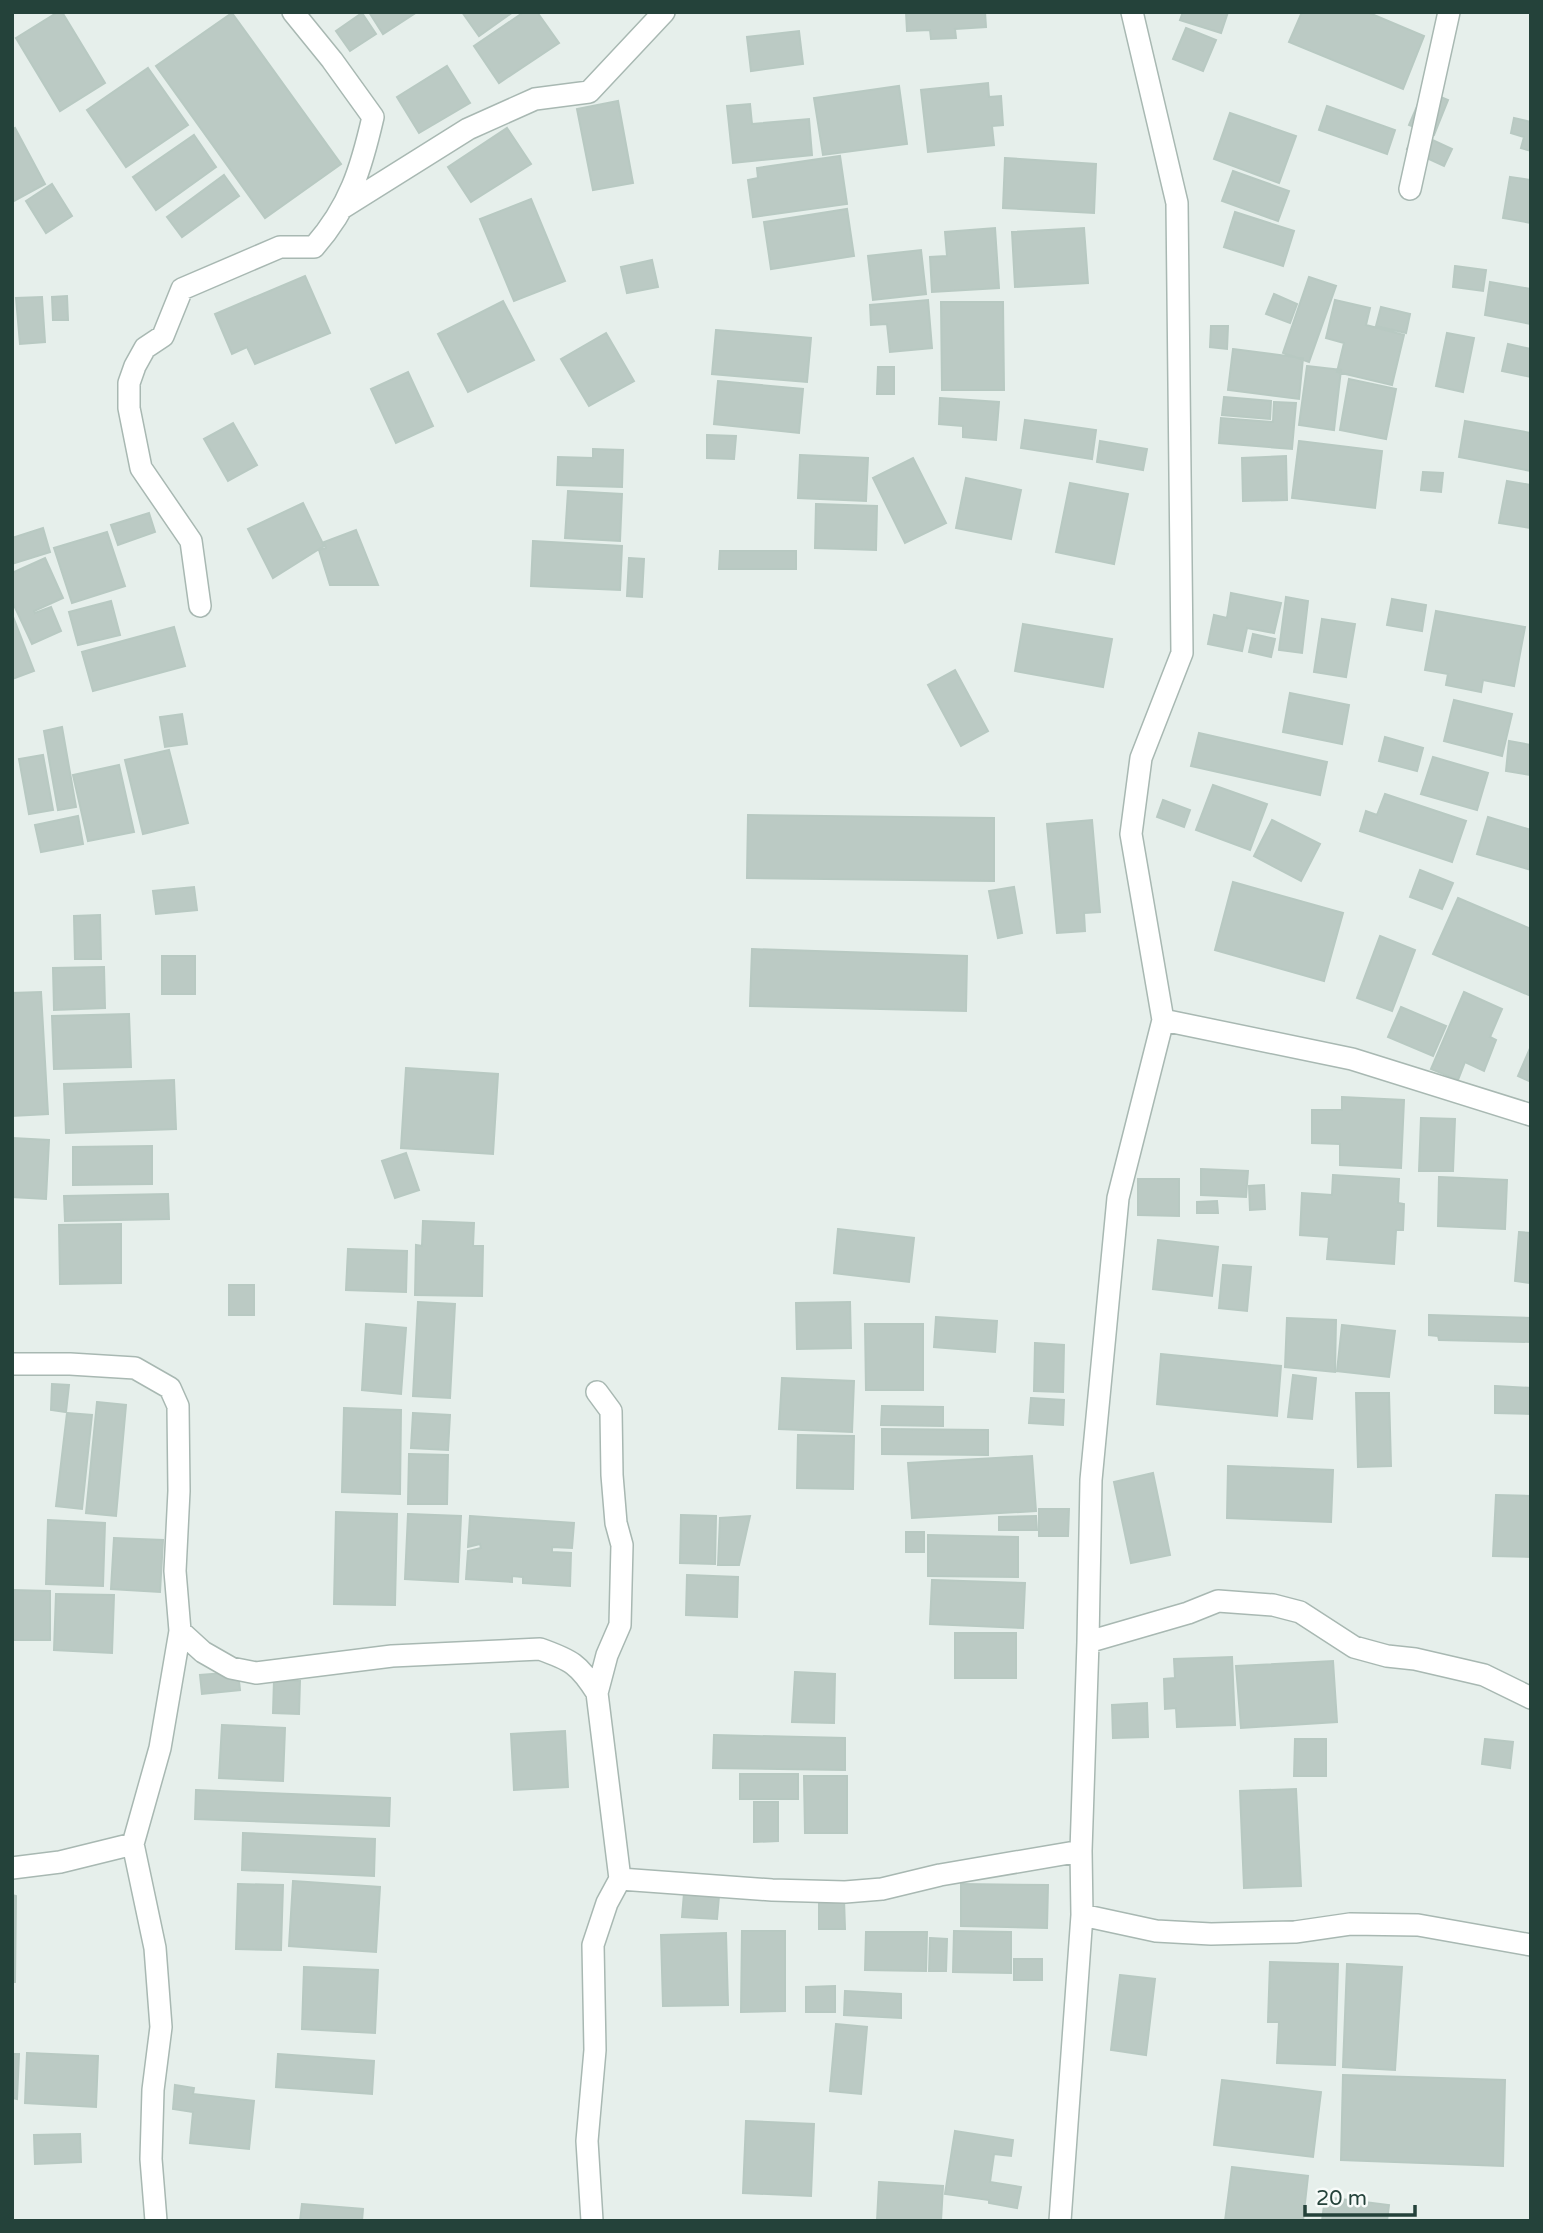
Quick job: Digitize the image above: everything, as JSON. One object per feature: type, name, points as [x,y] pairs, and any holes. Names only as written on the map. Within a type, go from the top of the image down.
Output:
[{"type":"street","points":[[200,606],[191,541],[141,468],[129,408],[128,383],[145,348],[163,336],[182,289],[280,247],[314,247],[334,225],[361,169],[373,117],[293,12]]},
{"type":"street","points":[[342,208],[468,129],[534,99],[589,92],[664,12]]},
{"type":"street","points":[[1060,2221],[1082,1915],[1080,1851],[1091,1480],[1118,1198],[1163,1020],[1131,834],[1141,758],[1182,653],[1178,203],[1132,12]]},
{"type":"street","points":[[1410,189],[1449,12]]},
{"type":"street","points":[[1163,1020],[1352,1059],[1531,1115]]},
{"type":"street","points":[[12,1364],[135,1368],[170,1388],[178,1406],[176,1572],[180,1631],[160,1748],[133,1844],[155,1948],[161,2027],[153,2090],[151,2159],[156,2221]]},
{"type":"street","points":[[592,2221],[587,2141],[595,2050],[593,1945],[607,1903],[620,1879],[597,1693],[607,1655],[620,1625],[622,1545],[616,1523],[612,1475],[611,1411],[597,1392]]},
{"type":"street","points":[[1088,1642],[1217,1601],[1273,1605],[1300,1612],[1354,1647],[1484,1675],[1531,1698]]},
{"type":"street","points":[[180,1631],[203,1652],[231,1668],[256,1673],[392,1656],[540,1649],[562,1657],[583,1670],[597,1693]]},
{"type":"street","points":[[12,1868],[60,1862],[133,1844]]},
{"type":"street","points":[[620,1879],[772,1890],[845,1892],[883,1889],[940,1875],[1080,1851]]},
{"type":"street","points":[[1082,1915],[1156,1931],[1210,1934],[1295,1932],[1350,1924],[1418,1925],[1531,1945]]},
{"type":"building","points":[[62,12],[105,83],[60,111],[16,38]]},
{"type":"building","points":[[369,12],[417,12],[383,34]]},
{"type":"building","points":[[462,12],[513,12],[479,36]]},
{"type":"building","points":[[524,12],[537,12],[559,43],[499,83],[474,46]]},
{"type":"building","points":[[906,12],[985,12],[986,27],[955,29],[956,38],[931,39],[930,30],[907,31]]},
{"type":"building","points":[[1183,12],[1228,12],[1221,33],[1180,20]]},
{"type":"building","points":[[1302,12],[1367,12],[1424,36],[1403,89],[1289,42]]},
{"type":"building","points":[[232,13],[341,164],[265,218],[156,66]]},
{"type":"building","points":[[362,13],[376,34],[350,51],[336,31]]},
{"type":"building","points":[[1186,28],[1216,40],[1203,71],[1173,59]]},
{"type":"building","points":[[799,31],[803,64],[751,71],[747,37]]},
{"type":"building","points":[[447,66],[470,103],[419,133],[397,97]]},
{"type":"building","points":[[148,68],[188,125],[126,167],[87,110]]},
{"type":"building","points":[[988,83],[989,97],[1001,96],[1003,125],[992,126],[994,145],[928,152],[921,90]]},
{"type":"building","points":[[899,86],[907,144],[823,155],[814,98]]},
{"type":"building","points":[[1424,90],[1448,100],[1434,135],[1409,125]]},
{"type":"building","points":[[618,101],[633,183],[593,190],[577,109]]},
{"type":"building","points":[[750,104],[752,124],[809,119],[812,155],[733,163],[727,106]]},
{"type":"building","points":[[1327,106],[1395,130],[1387,154],[1319,130]]},
{"type":"building","points":[[1230,113],[1296,136],[1279,183],[1214,159]]},
{"type":"building","points":[[1514,118],[1531,122],[1531,151],[1521,148],[1524,137],[1511,133]]},
{"type":"building","points":[[15,128],[45,184],[12,202],[12,130]]},
{"type":"building","points":[[507,128],[531,164],[471,202],[448,167]]},
{"type":"building","points":[[1415,132],[1452,149],[1444,166],[1407,149]]},
{"type":"building","points":[[194,135],[216,167],[156,210],[133,177]]},
{"type":"building","points":[[840,156],[847,204],[753,217],[748,180],[758,178],[757,168]]},
{"type":"building","points":[[1005,158],[1096,164],[1094,213],[1003,208]]},
{"type":"building","points":[[1233,171],[1289,191],[1278,221],[1222,201]]},
{"type":"building","points":[[224,175],[239,196],[182,237],[167,217]]},
{"type":"building","points":[[1510,177],[1531,180],[1531,223],[1503,218]]},
{"type":"building","points":[[52,184],[72,216],[46,233],[26,201]]},
{"type":"building","points":[[531,199],[565,281],[514,301],[480,219]]},
{"type":"building","points":[[847,209],[854,256],[771,269],[764,222]]},
{"type":"building","points":[[1235,212],[1294,231],[1283,266],[1224,247]]},
{"type":"building","points":[[995,228],[999,288],[932,292],[930,257],[947,256],[945,232]]},
{"type":"building","points":[[1084,228],[1088,283],[1015,287],[1012,232]]},
{"type":"building","points":[[921,250],[926,294],[873,300],[868,256]]},
{"type":"building","points":[[652,260],[658,287],[627,293],[621,267]]},
{"type":"building","points":[[1455,266],[1486,270],[1483,291],[1453,287]]},
{"type":"building","points":[[305,276],[330,333],[255,364],[247,347],[232,354],[215,314]]},
{"type":"building","points":[[1309,277],[1336,286],[1309,362],[1283,353]]},
{"type":"building","points":[[1490,282],[1531,289],[1531,324],[1485,315]]},
{"type":"building","points":[[1274,294],[1297,304],[1290,323],[1266,314]]},
{"type":"building","points":[[67,296],[68,320],[53,320],[52,297]]},
{"type":"building","points":[[42,297],[45,342],[20,344],[16,298]]},
{"type":"building","points":[[928,300],[932,348],[890,352],[887,324],[871,325],[870,305]]},
{"type":"building","points":[[1335,300],[1370,308],[1366,325],[1404,335],[1392,385],[1337,372],[1344,343],[1326,338]]},
{"type":"building","points":[[503,301],[534,360],[468,392],[438,334]]},
{"type":"building","points":[[941,302],[1003,302],[1004,390],[942,390]]},
{"type":"building","points":[[1381,307],[1410,314],[1406,333],[1376,326]]},
{"type":"building","points":[[1211,326],[1228,326],[1227,349],[1210,347]]},
{"type":"building","points":[[716,330],[811,338],[807,382],[712,374]]},
{"type":"building","points":[[606,333],[634,381],[589,406],[561,359]]},
{"type":"building","points":[[1447,333],[1474,338],[1463,392],[1436,386]]},
{"type":"building","points":[[1508,344],[1531,349],[1531,377],[1502,371]]},
{"type":"building","points":[[1233,349],[1303,358],[1299,399],[1228,390]]},
{"type":"building","points":[[1307,366],[1341,370],[1334,430],[1299,425]]},
{"type":"building","points":[[878,367],[894,367],[894,394],[877,394]]},
{"type":"building","points":[[408,372],[433,426],[396,443],[371,389]]},
{"type":"building","points":[[1349,379],[1396,389],[1386,439],[1340,430]]},
{"type":"building","points":[[718,381],[803,389],[799,433],[714,424]]},
{"type":"building","points":[[1224,397],[1271,401],[1270,419],[1222,415]]},
{"type":"building","points":[[940,398],[999,402],[996,440],[963,437],[963,426],[939,424]]},
{"type":"building","points":[[1274,402],[1296,403],[1292,449],[1219,443],[1221,418],[1273,422]]},
{"type":"building","points":[[1025,420],[1096,430],[1092,459],[1021,448]]},
{"type":"building","points":[[1465,421],[1531,433],[1531,471],[1459,457]]},
{"type":"building","points":[[233,423],[257,465],[228,481],[204,439]]},
{"type":"building","points":[[707,435],[736,436],[734,459],[707,458]]},
{"type":"building","points":[[1100,441],[1147,449],[1143,470],[1097,462]]},
{"type":"building","points":[[1299,441],[1382,451],[1375,508],[1292,498]]},
{"type":"building","points":[[593,449],[623,450],[622,487],[557,485],[558,457],[593,458]]},
{"type":"building","points":[[800,455],[868,458],[866,501],[798,498]]},
{"type":"building","points":[[1286,456],[1287,500],[1243,501],[1242,458]]},
{"type":"building","points":[[913,458],[946,523],[905,543],[873,478]]},
{"type":"building","points":[[1423,472],[1443,473],[1441,492],[1421,490]]},
{"type":"building","points":[[966,478],[1021,490],[1011,539],[956,528]]},
{"type":"building","points":[[1507,481],[1531,485],[1531,528],[1499,523]]},
{"type":"building","points":[[1070,483],[1128,494],[1114,564],[1056,552]]},
{"type":"building","points":[[568,491],[622,494],[620,541],[565,538]]},
{"type":"building","points":[[303,503],[324,546],[273,578],[248,529]]},
{"type":"building","points":[[816,504],[877,506],[876,550],[815,548]]},
{"type":"building","points":[[149,513],[155,532],[118,545],[111,525]]},
{"type":"building","points":[[43,528],[50,552],[12,564],[12,538]]},
{"type":"building","points":[[356,530],[378,585],[330,585],[319,550],[326,548],[324,542]]},
{"type":"building","points":[[107,532],[125,586],[72,603],[54,548]]},
{"type":"building","points":[[533,541],[622,546],[620,590],[531,586]]},
{"type":"building","points":[[720,551],[796,551],[796,569],[719,569]]},
{"type":"building","points":[[45,558],[63,598],[34,611],[35,613],[51,607],[61,631],[32,644],[12,601],[12,573]]},
{"type":"building","points":[[629,558],[644,559],[642,597],[627,596]]},
{"type":"building","points":[[1231,593],[1281,603],[1274,633],[1247,628],[1242,651],[1208,644],[1214,615],[1227,618]]},
{"type":"building","points":[[1286,597],[1308,601],[1302,653],[1279,650]]},
{"type":"building","points":[[1392,599],[1426,605],[1422,631],[1387,625]]},
{"type":"building","points":[[111,601],[120,635],[78,645],[69,612]]},
{"type":"building","points":[[1436,611],[1525,627],[1514,686],[1483,680],[1481,692],[1446,685],[1448,674],[1425,670]]},
{"type":"building","points":[[12,614],[34,671],[12,679]]},
{"type":"building","points":[[1322,619],[1355,624],[1346,677],[1314,672]]},
{"type":"building","points":[[1023,624],[1112,639],[1103,687],[1015,671]]},
{"type":"building","points":[[174,627],[185,666],[93,691],[82,652]]},
{"type":"building","points":[[1253,634],[1275,639],[1271,657],[1249,652]]},
{"type":"building","points":[[955,670],[988,731],[961,746],[928,685]]},
{"type":"building","points":[[1290,693],[1349,705],[1342,744],[1283,732]]},
{"type":"building","points":[[1454,700],[1512,714],[1502,756],[1444,741]]},
{"type":"building","points":[[182,714],[187,744],[165,747],[160,717]]},
{"type":"building","points":[[62,727],[76,807],[58,810],[44,731]]},
{"type":"building","points":[[1199,733],[1327,762],[1320,795],[1191,766]]},
{"type":"building","points":[[1385,737],[1423,748],[1417,771],[1379,761]]},
{"type":"building","points":[[1509,741],[1531,745],[1531,775],[1506,771]]},
{"type":"building","points":[[169,750],[188,823],[143,834],[125,760]]},
{"type":"building","points":[[43,755],[53,810],[29,814],[19,759]]},
{"type":"building","points":[[1433,757],[1488,773],[1477,810],[1421,794]]},
{"type":"building","points":[[119,765],[134,832],[88,841],[73,775]]},
{"type":"building","points":[[1213,785],[1267,804],[1250,850],[1196,830]]},
{"type":"building","points":[[1385,794],[1466,821],[1452,862],[1360,831],[1366,811],[1377,815]]},
{"type":"building","points":[[1163,800],[1190,810],[1184,827],[1157,817]]},
{"type":"building","points":[[748,815],[994,818],[994,881],[747,878]]},
{"type":"building","points":[[78,816],[83,844],[41,852],[35,825]]},
{"type":"building","points":[[1488,817],[1531,830],[1531,870],[1477,854]]},
{"type":"building","points":[[1092,820],[1100,912],[1084,913],[1085,931],[1057,933],[1047,824]]},
{"type":"building","points":[[1272,820],[1320,844],[1301,881],[1254,856]]},
{"type":"building","points":[[1420,870],[1453,883],[1442,909],[1410,897]]},
{"type":"building","points":[[1233,882],[1343,913],[1324,981],[1215,950]]},
{"type":"building","points":[[194,887],[197,910],[156,914],[153,891]]},
{"type":"building","points":[[1014,887],[1022,933],[998,938],[989,891]]},
{"type":"building","points":[[1458,898],[1531,929],[1531,996],[1433,954]]},
{"type":"building","points":[[100,915],[101,959],[75,959],[74,916]]},
{"type":"building","points":[[1380,936],[1415,950],[1392,1011],[1357,998]]},
{"type":"building","points":[[752,949],[967,956],[966,1011],[750,1006]]},
{"type":"building","points":[[162,956],[195,956],[195,994],[162,994]]},
{"type":"building","points":[[104,967],[105,1008],[54,1010],[53,968]]},
{"type":"building","points":[[41,992],[48,1114],[12,1116],[12,993]]},
{"type":"building","points":[[1464,992],[1502,1009],[1490,1037],[1496,1040],[1484,1071],[1465,1062],[1458,1080],[1431,1069]]},
{"type":"building","points":[[1401,1007],[1446,1026],[1433,1056],[1388,1037]]},
{"type":"building","points":[[129,1014],[131,1067],[54,1069],[52,1016]]},
{"type":"building","points":[[1531,1046],[1531,1082],[1518,1076]]},
{"type":"building","points":[[406,1068],[498,1074],[493,1154],[401,1148]]},
{"type":"building","points":[[174,1080],[176,1129],[66,1133],[64,1084]]},
{"type":"building","points":[[1342,1097],[1404,1100],[1401,1168],[1340,1165],[1340,1144],[1312,1143],[1312,1110],[1342,1110]]},
{"type":"building","points":[[1421,1118],[1455,1119],[1453,1171],[1419,1171]]},
{"type":"building","points":[[12,1138],[49,1140],[46,1199],[12,1197]]},
{"type":"building","points":[[152,1146],[152,1184],[73,1185],[73,1147]]},
{"type":"building","points":[[406,1153],[419,1190],[395,1198],[382,1161]]},
{"type":"building","points":[[1201,1169],[1248,1171],[1246,1197],[1201,1195]]},
{"type":"building","points":[[1333,1175],[1399,1179],[1398,1203],[1404,1204],[1403,1230],[1396,1230],[1394,1264],[1327,1259],[1329,1237],[1300,1235],[1302,1193],[1332,1195]]},
{"type":"building","points":[[1439,1177],[1507,1180],[1505,1229],[1438,1226]]},
{"type":"building","points":[[1138,1179],[1179,1179],[1179,1216],[1138,1215]]},
{"type":"building","points":[[1264,1185],[1265,1209],[1250,1210],[1249,1186]]},
{"type":"building","points":[[168,1194],[169,1219],[65,1221],[64,1196]]},
{"type":"building","points":[[1217,1201],[1218,1213],[1197,1213],[1197,1202]]},
{"type":"building","points":[[423,1221],[474,1223],[473,1246],[483,1246],[482,1296],[415,1295],[416,1245],[422,1246]]},
{"type":"building","points":[[121,1224],[121,1283],[60,1284],[59,1225]]},
{"type":"building","points":[[838,1229],[914,1238],[909,1282],[834,1273]]},
{"type":"building","points":[[1519,1232],[1531,1233],[1531,1283],[1515,1281]]},
{"type":"building","points":[[1158,1240],[1218,1247],[1212,1296],[1153,1289]]},
{"type":"building","points":[[348,1249],[407,1251],[406,1292],[346,1290]]},
{"type":"building","points":[[1223,1265],[1251,1267],[1247,1311],[1219,1308]]},
{"type":"building","points":[[229,1285],[254,1285],[254,1315],[229,1315]]},
{"type":"building","points":[[418,1302],[455,1304],[450,1398],[413,1396]]},
{"type":"building","points":[[850,1302],[851,1348],[797,1349],[796,1303]]},
{"type":"building","points":[[1429,1315],[1531,1318],[1531,1342],[1439,1340],[1438,1336],[1429,1335]]},
{"type":"building","points":[[936,1317],[997,1321],[995,1352],[934,1347]]},
{"type":"building","points":[[1287,1318],[1336,1320],[1335,1372],[1285,1367]]},
{"type":"building","points":[[366,1324],[406,1328],[401,1394],[362,1390]]},
{"type":"building","points":[[865,1324],[923,1324],[923,1390],[866,1390]]},
{"type":"building","points":[[1342,1325],[1395,1331],[1389,1377],[1337,1371]]},
{"type":"building","points":[[1035,1343],[1064,1345],[1063,1392],[1034,1391]]},
{"type":"building","points":[[1161,1354],[1281,1366],[1277,1416],[1157,1404]]},
{"type":"building","points":[[1293,1375],[1316,1378],[1312,1419],[1288,1417]]},
{"type":"building","points":[[782,1378],[854,1381],[852,1432],[779,1429]]},
{"type":"building","points":[[52,1384],[69,1385],[66,1412],[51,1410]]},
{"type":"building","points":[[1495,1386],[1531,1388],[1531,1414],[1495,1413]]},
{"type":"building","points":[[1356,1393],[1389,1393],[1391,1466],[1358,1467]]},
{"type":"building","points":[[1031,1398],[1064,1400],[1063,1425],[1029,1423]]},
{"type":"building","points":[[97,1402],[126,1405],[116,1516],[86,1513]]},
{"type":"building","points":[[882,1406],[943,1407],[943,1426],[881,1425]]},
{"type":"building","points":[[344,1408],[401,1410],[400,1494],[342,1492]]},
{"type":"building","points":[[67,1413],[92,1415],[82,1509],[56,1506]]},
{"type":"building","points":[[413,1413],[450,1415],[448,1450],[411,1448]]},
{"type":"building","points":[[882,1429],[988,1430],[988,1455],[882,1454]]},
{"type":"building","points":[[798,1435],[854,1436],[853,1489],[797,1488]]},
{"type":"building","points":[[409,1454],[448,1455],[447,1504],[408,1504]]},
{"type":"building","points":[[1032,1456],[1036,1511],[912,1518],[908,1463]]},
{"type":"building","points":[[1228,1466],[1333,1470],[1331,1522],[1227,1518]]},
{"type":"building","points":[[1153,1473],[1170,1555],[1131,1563],[1114,1482]]},
{"type":"building","points":[[1496,1495],[1531,1496],[1531,1557],[1493,1556]]},
{"type":"building","points":[[1039,1509],[1069,1509],[1068,1536],[1039,1536]]},
{"type":"building","points":[[336,1512],[397,1514],[395,1605],[334,1604]]},
{"type":"building","points":[[408,1514],[461,1516],[458,1582],[405,1579]]},
{"type":"building","points":[[681,1515],[716,1516],[715,1564],[680,1563]]},
{"type":"building","points":[[470,1516],[574,1523],[572,1548],[552,1547],[552,1552],[571,1553],[570,1586],[523,1583],[523,1577],[512,1576],[512,1582],[466,1579],[468,1551],[481,1548],[480,1544],[468,1547]]},
{"type":"building","points":[[750,1516],[739,1565],[718,1565],[720,1518]]},
{"type":"building","points":[[1036,1516],[1037,1530],[999,1530],[999,1517]]},
{"type":"building","points":[[48,1520],[105,1523],[103,1586],[46,1584]]},
{"type":"building","points":[[906,1532],[924,1532],[924,1552],[906,1552]]},
{"type":"building","points":[[928,1535],[1018,1537],[1018,1577],[928,1576]]},
{"type":"building","points":[[114,1538],[163,1540],[160,1592],[111,1589]]},
{"type":"building","points":[[687,1575],[738,1577],[737,1617],[686,1615]]},
{"type":"building","points":[[932,1580],[1025,1583],[1023,1628],[930,1624]]},
{"type":"building","points":[[12,1590],[50,1591],[50,1640],[12,1640]]},
{"type":"building","points":[[56,1594],[114,1595],[112,1653],[54,1650]]},
{"type":"building","points":[[955,1633],[1016,1633],[1016,1678],[955,1678]]},
{"type":"building","points":[[1232,1657],[1235,1725],[1177,1727],[1176,1708],[1165,1709],[1164,1679],[1175,1678],[1174,1659]]},
{"type":"building","points":[[1333,1661],[1337,1722],[1241,1728],[1236,1666]]},
{"type":"building","points":[[238,1672],[240,1690],[202,1694],[200,1675]]},
{"type":"building","points":[[795,1672],[835,1674],[834,1723],[792,1722]]},
{"type":"building","points":[[274,1680],[300,1681],[299,1714],[273,1713]]},
{"type":"building","points":[[1147,1703],[1148,1737],[1113,1738],[1112,1705]]},
{"type":"building","points":[[222,1725],[285,1728],[283,1781],[219,1778]]},
{"type":"building","points":[[565,1731],[568,1787],[514,1790],[511,1734]]},
{"type":"building","points":[[714,1735],[845,1738],[845,1770],[713,1768]]},
{"type":"building","points":[[1295,1739],[1326,1739],[1326,1776],[1294,1776]]},
{"type":"building","points":[[1485,1739],[1513,1742],[1510,1768],[1482,1764]]},
{"type":"building","points":[[740,1774],[798,1774],[798,1799],[740,1799]]},
{"type":"building","points":[[804,1776],[847,1776],[847,1833],[805,1833]]},
{"type":"building","points":[[1296,1789],[1301,1886],[1244,1888],[1240,1791]]},
{"type":"building","points":[[196,1790],[390,1798],[389,1826],[195,1819]]},
{"type":"building","points":[[754,1802],[778,1802],[778,1841],[754,1842]]},
{"type":"building","points":[[243,1833],[375,1839],[374,1876],[242,1870]]},
{"type":"building","points":[[293,1881],[380,1887],[376,1952],[289,1946]]},
{"type":"building","points":[[238,1884],[283,1885],[281,1950],[236,1949]]},
{"type":"building","points":[[961,1884],[1048,1885],[1047,1928],[961,1926]]},
{"type":"building","points":[[684,1893],[719,1896],[717,1919],[682,1917]]},
{"type":"building","points":[[12,1895],[16,1896],[15,1982],[12,1982]]},
{"type":"building","points":[[819,1899],[844,1899],[845,1929],[819,1929]]},
{"type":"building","points":[[742,1931],[785,1931],[785,2011],[741,2012]]},
{"type":"building","points":[[954,1931],[1011,1932],[1011,1973],[953,1972]]},
{"type":"building","points":[[866,1932],[927,1932],[926,1971],[865,1970]]},
{"type":"building","points":[[726,1933],[728,2005],[663,2006],[661,1935]]},
{"type":"building","points":[[930,1938],[947,1939],[946,1971],[929,1971]]},
{"type":"building","points":[[1014,1959],[1042,1959],[1042,1980],[1014,1980]]},
{"type":"building","points":[[1270,1962],[1338,1964],[1335,2065],[1277,2063],[1279,2022],[1268,2022]]},
{"type":"building","points":[[1347,1964],[1402,1967],[1395,2070],[1343,2067]]},
{"type":"building","points":[[304,1967],[378,1970],[375,2033],[302,2029]]},
{"type":"building","points":[[1120,1975],[1155,1979],[1146,2055],[1111,2050]]},
{"type":"building","points":[[835,1986],[835,2012],[806,2012],[806,1987]]},
{"type":"building","points":[[845,1991],[901,1994],[901,2018],[844,2015]]},
{"type":"building","points":[[836,2024],[867,2027],[861,2094],[830,2091]]},
{"type":"building","points":[[27,2053],[98,2056],[96,2107],[25,2103]]},
{"type":"building","points":[[12,2054],[19,2054],[17,2099],[12,2098]]},
{"type":"building","points":[[278,2054],[374,2061],[372,2094],[276,2087]]},
{"type":"building","points":[[1343,2075],[1505,2080],[1503,2166],[1341,2160]]},
{"type":"building","points":[[1222,2080],[1321,2092],[1313,2157],[1214,2145]]},
{"type":"building","points":[[175,2085],[194,2088],[193,2094],[254,2101],[249,2149],[190,2143],[193,2112],[173,2109]]},
{"type":"building","points":[[746,2121],[814,2124],[811,2196],[743,2193]]},
{"type":"building","points":[[955,2131],[1013,2140],[1011,2156],[994,2154],[990,2182],[1021,2187],[1017,2208],[989,2203],[989,2200],[945,2194]]},
{"type":"building","points":[[80,2134],[81,2162],[35,2164],[34,2135]]},
{"type":"building","points":[[1232,2167],[1308,2176],[1303,2221],[1225,2221]]},
{"type":"building","points":[[879,2182],[943,2186],[941,2221],[877,2221]]},
{"type":"building","points":[[1325,2197],[1389,2205],[1387,2221],[1322,2221]]},
{"type":"building","points":[[302,2204],[363,2209],[362,2221],[300,2221]]}]
